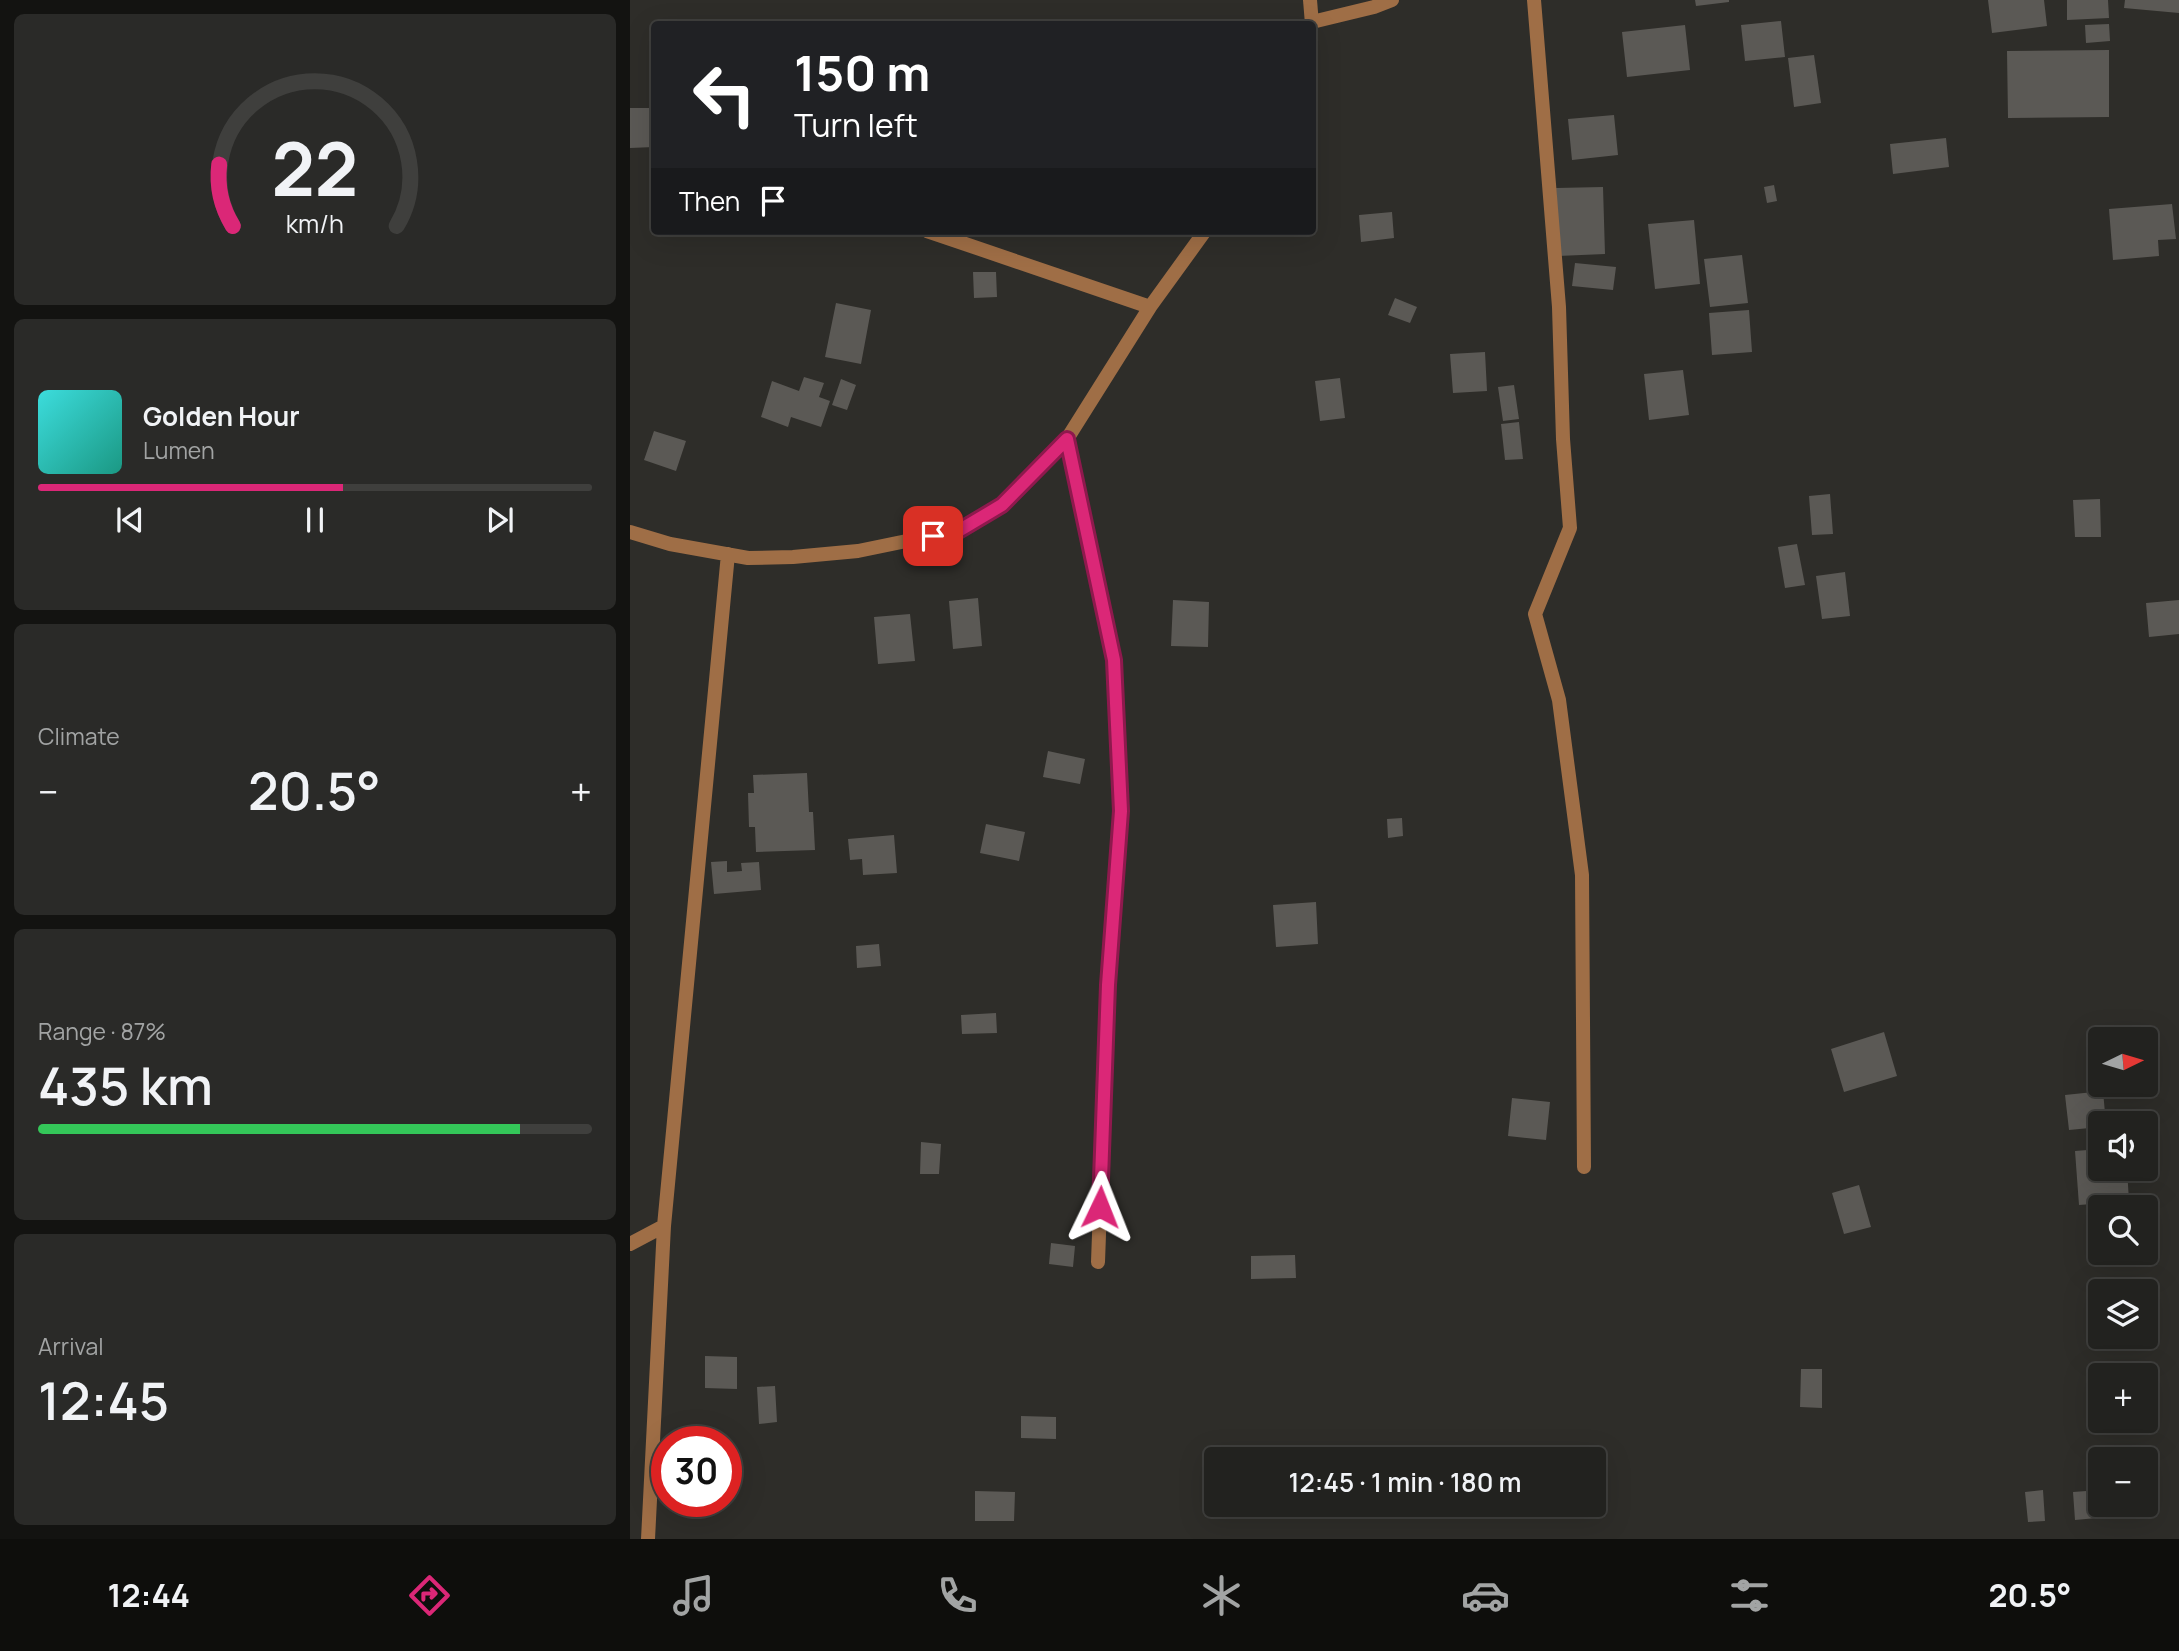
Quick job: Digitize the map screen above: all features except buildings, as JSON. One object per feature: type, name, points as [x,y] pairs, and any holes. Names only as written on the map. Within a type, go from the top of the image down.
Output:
[{"type":"street","points":[[1310,0],[1312,21]]},
{"type":"street","points":[[1316,22],[1392,0]]},
{"type":"street","points":[[1534,0],[1559,307],[1563,439],[1570,528],[1535,614],[1559,700],[1582,875],[1584,1167]]},
{"type":"street","points":[[939,235],[1150,307]]},
{"type":"street","points":[[630,532],[670,544],[748,558],[858,551],[960,530],[1002,505],[1067,439],[1150,307],[1202,235]]},
{"type":"street","points":[[1067,439],[1114,660],[1121,811],[1108,985],[1098,1262]]},
{"type":"street","points":[[648,1539],[664,1226],[728,554]]},
{"type":"street","points":[[630,1244],[664,1226]]},
{"type":"route","points":[[933,536],[960,530],[1002,505],[1067,439],[1114,660],[1121,811],[1108,985],[1100,1207]]}]
